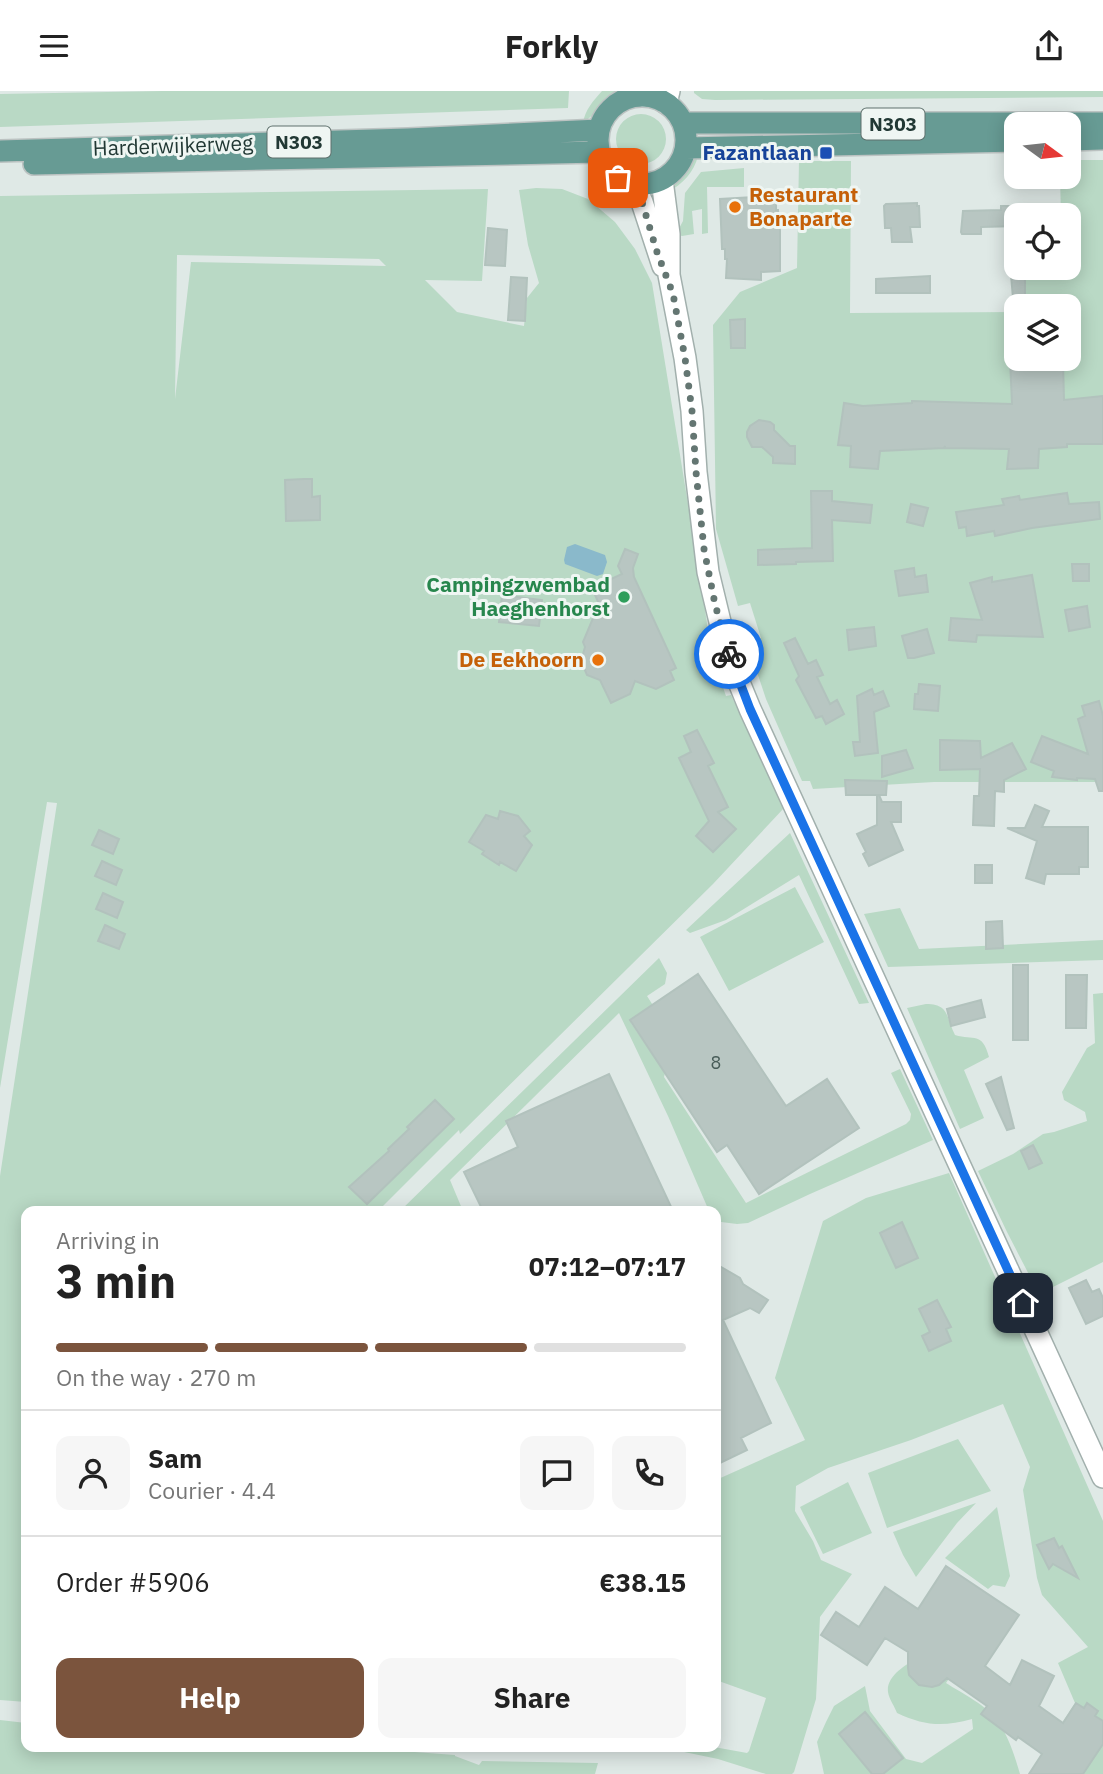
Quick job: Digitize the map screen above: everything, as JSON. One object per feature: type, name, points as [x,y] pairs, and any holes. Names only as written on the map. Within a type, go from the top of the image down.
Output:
[{"type":"main road","points":[[644,93],[668,97],[683,123],[686,135],[686,148],[681,161],[673,172],[662,180],[649,184],[633,184],[618,178],[606,166],[599,152],[597,141],[604,116],[615,105],[644,93]]},
{"type":"main road","name":"N303","points":[[683,123],[1103,123]]},
{"type":"main road","name":"Harderwijkerweg","points":[[0,151],[408,139],[599,130]]},
{"type":"main road","points":[[1082,140],[1103,139]]},
{"type":"main road","name":"N303","points":[[686,148],[1004,141]]},
{"type":"main road","name":"Harderwijkerweg","points":[[0,165],[599,152]]},
{"type":"street","points":[[662,180],[669,234],[670,275],[690,398],[708,572],[736,675],[1103,1477]]},
{"type":"street","points":[[633,184],[642,202],[673,294]]},
{"type":"green space","points":[[162,91],[569,91],[568,108],[0,127],[0,94]]},
{"type":"green space","points":[[602,91],[622,91],[583,123],[588,110]]},
{"type":"green space","points":[[694,91],[1103,91],[1103,97],[715,100],[702,99]]},
{"type":"green space","points":[[641,114],[658,122],[666,139],[658,156],[641,164],[624,156],[616,139],[624,122]]},
{"type":"green space","points":[[698,156],[687,177],[668,192],[671,180],[678,170]]},
{"type":"green space","points":[[1082,160],[1103,160],[1103,782],[934,782],[813,789],[810,781],[802,781],[766,699],[746,639],[761,638],[750,603],[738,606],[716,529],[713,325],[740,292],[797,268],[799,161],[851,161],[850,313],[1004,312],[1004,371],[1081,371],[1081,294],[1021,294],[1020,280],[1081,280],[1081,203],[1061,203],[1060,189],[1082,189]]},
{"type":"green space","points":[[589,166],[614,178],[634,198],[607,188]]},
{"type":"green space","points":[[744,168],[744,187],[707,187],[708,233],[702,234],[702,209],[692,211],[694,234],[676,234],[683,221],[685,193],[701,172]]},
{"type":"green space","points":[[488,189],[482,281],[425,280],[457,312],[524,326],[527,298],[539,283],[528,245],[519,190],[562,189],[588,199],[615,222],[635,249],[652,283],[703,596],[709,637],[707,641],[726,696],[731,695],[784,808],[713,884],[460,1134],[459,1130],[383,1206],[21,1206],[21,1702],[0,1700],[0,1176],[57,803],[47,802],[0,1088],[0,196]],"holes":[[[177,255],[379,259],[386,266],[191,262],[175,399]]]},
{"type":"green space","points":[[790,833],[869,1003],[859,1004],[799,875],[726,920],[690,933],[686,930]]},
{"type":"green space","points":[[795,887],[824,942],[729,991],[700,937]]},
{"type":"green space","points":[[900,908],[919,949],[1103,940],[1103,960],[888,967],[864,914]]},
{"type":"green space","points":[[659,958],[667,973],[665,984],[647,996],[654,1007],[631,1023],[746,1203],[906,1124],[911,1114],[891,1073],[900,1069],[933,1140],[748,1223],[721,1222],[721,1206],[707,1206],[619,1013],[450,1180],[461,1206],[405,1206]]},
{"type":"green space","points":[[1103,993],[1103,1262],[1039,1294],[978,1171],[1013,1154],[1043,1134],[1087,1121],[1085,1112],[1064,1100],[1062,1092],[1087,1048],[1095,1043],[1093,994]]},
{"type":"green space","points":[[926,1004],[943,1009],[955,1035],[980,1040],[989,1057],[964,1070],[984,1118],[960,1129],[907,1008]]},
{"type":"green space","points":[[949,1173],[1103,1521],[1103,1774],[1043,1774],[1033,1768],[1075,1703],[1058,1663],[1088,1647],[1042,1595],[1023,1490],[1030,1467],[1003,1404],[911,1440],[828,1468],[796,1486],[795,1511],[821,1560],[852,1574],[820,1617],[816,1699],[794,1772],[766,1774],[684,1752],[721,1752],[721,1748],[747,1753],[749,1751],[766,1698],[721,1682],[721,1478],[805,1440],[775,1378],[823,1221],[866,1198]]},
{"type":"green space","points":[[958,1439],[991,1491],[887,1528],[868,1473]]},
{"type":"green space","points":[[848,1482],[872,1533],[823,1554],[800,1507]]},
{"type":"green space","points":[[976,1503],[957,1523],[916,1577],[893,1532]]},
{"type":"green space","points":[[997,1507],[1010,1576],[1005,1587],[993,1585],[988,1589],[945,1558]]},
{"type":"green space","points":[[917,1658],[954,1671],[946,1683],[974,1700],[994,1717],[1009,1741],[1020,1774],[824,1774],[817,1742],[826,1722],[834,1706],[865,1686],[870,1711],[906,1759],[922,1763],[973,1729],[972,1719],[934,1724],[916,1721],[897,1713],[888,1686],[898,1672]]},
{"type":"green space","points":[[0,1720],[21,1722],[21,1752],[414,1752],[455,1755],[479,1765],[482,1761],[598,1763],[595,1774],[0,1774]]},
{"type":"water","points":[[575,544],[605,555],[607,562],[603,574],[597,576],[565,564],[567,547]]},
{"type":"building","points":[[776,195],[780,230],[780,271],[761,272],[761,280],[726,278],[727,259],[725,249],[722,249],[720,199]]},
{"type":"building","points":[[917,203],[920,227],[910,227],[912,242],[892,242],[891,228],[885,228],[884,206]]},
{"type":"building","points":[[1001,206],[1004,206],[1004,226],[981,227],[981,234],[962,234],[963,211],[1001,210]]},
{"type":"building","points":[[488,228],[507,230],[505,266],[485,265]]},
{"type":"building","points":[[930,276],[930,293],[876,293],[876,279]]},
{"type":"building","points":[[511,277],[527,278],[525,321],[508,320]]},
{"type":"building","points":[[1011,280],[1025,280],[1025,294],[1013,294]]},
{"type":"building","points":[[745,319],[745,348],[731,348],[730,320]]},
{"type":"building","points":[[1011,371],[1063,371],[1064,400],[1103,396],[1103,444],[1067,444],[1067,447],[1039,449],[1038,468],[1007,469],[1009,449],[945,446],[880,451],[878,469],[850,467],[851,446],[838,445],[844,403],[863,406],[912,401],[1012,404]]},
{"type":"building","points":[[759,420],[770,422],[790,446],[795,446],[795,464],[773,463],[773,457],[762,447],[752,447],[747,432],[750,426]]},
{"type":"building","points":[[312,479],[312,497],[320,496],[320,520],[286,521],[285,480]]},
{"type":"building","points":[[811,491],[832,491],[832,501],[872,505],[870,523],[832,520],[833,561],[758,565],[758,550],[812,548]]},
{"type":"building","points":[[1067,493],[1069,504],[1099,502],[1100,519],[995,536],[994,531],[967,536],[966,527],[959,528],[956,512],[1004,505],[1002,499],[1019,496],[1020,500]]},
{"type":"building","points":[[911,504],[928,508],[923,526],[907,522]]},
{"type":"building","points":[[625,549],[638,554],[633,568],[634,577],[676,668],[670,671],[674,680],[656,689],[635,681],[630,694],[611,703],[600,680],[587,675],[581,661],[585,647],[583,642],[599,604],[592,588],[622,574],[618,566]]},
{"type":"building","points":[[1072,564],[1089,564],[1089,581],[1073,581]]},
{"type":"building","points":[[914,568],[915,577],[926,575],[928,592],[899,596],[895,571]]},
{"type":"building","points":[[1032,575],[1043,637],[977,635],[976,642],[949,640],[951,618],[982,620],[970,583],[992,577],[992,582]]},
{"type":"building","points":[[502,595],[542,600],[539,626],[499,622]]},
{"type":"building","points":[[1087,606],[1090,627],[1069,631],[1065,610]]},
{"type":"building","points":[[874,627],[876,646],[849,650],[847,630]]},
{"type":"building","points":[[927,629],[934,653],[908,658],[902,636]]},
{"type":"building","points":[[795,638],[808,664],[816,660],[823,675],[817,677],[830,704],[837,700],[844,714],[826,724],[822,716],[816,718],[796,680],[799,676],[784,643]]},
{"type":"building","points":[[919,684],[940,686],[938,711],[914,709]]},
{"type":"building","points":[[872,689],[874,695],[883,691],[889,706],[874,712],[878,753],[855,756],[853,742],[860,742],[857,696]]},
{"type":"building","points":[[1099,701],[1103,716],[1103,791],[1099,791],[1095,779],[1052,777],[1054,771],[1031,762],[1042,736],[1088,754],[1078,719],[1085,716],[1082,706]]},
{"type":"building","points":[[697,730],[714,763],[708,766],[728,807],[718,812],[736,829],[713,852],[696,836],[709,821],[679,758],[691,752],[684,736]]},
{"type":"building","points":[[940,740],[980,741],[981,758],[1012,743],[1026,769],[1004,780],[1004,792],[995,791],[994,826],[973,825],[974,796],[979,796],[980,769],[940,770]]},
{"type":"building","points":[[906,750],[913,768],[882,777],[882,756]]},
{"type":"building","points":[[845,780],[887,781],[886,795],[879,795],[882,802],[901,802],[901,822],[891,822],[903,850],[869,866],[863,854],[866,852],[857,834],[877,825],[877,795],[846,795]]},
{"type":"building","points":[[1035,805],[1049,811],[1042,827],[1088,827],[1088,867],[1079,867],[1079,874],[1046,874],[1044,884],[1026,878],[1037,841],[1007,828],[1025,828]]},
{"type":"building","points":[[500,811],[518,816],[530,831],[524,836],[532,845],[516,871],[500,862],[499,865],[469,842],[486,815],[498,819]]},
{"type":"building","points":[[99,830],[119,839],[113,854],[92,845]]},
{"type":"building","points":[[102,861],[122,870],[116,885],[95,876]]},
{"type":"building","points":[[975,865],[992,865],[992,883],[975,883]]},
{"type":"building","points":[[103,893],[123,902],[117,918],[96,909]]},
{"type":"building","points":[[1002,921],[1003,948],[986,949],[986,922]]},
{"type":"building","points":[[105,925],[125,934],[119,949],[98,941]]},
{"type":"building","points":[[1013,965],[1028,965],[1028,1040],[1013,1040]]},
{"type":"building","points":[[698,974],[786,1106],[827,1079],[859,1128],[759,1194],[727,1145],[717,1152],[630,1020]]},
{"type":"building","points":[[1066,975],[1087,975],[1086,1028],[1066,1028]]},
{"type":"building","points":[[981,1000],[985,1017],[951,1026],[947,1009]]},
{"type":"building","points":[[609,1074],[671,1206],[481,1206],[464,1172],[518,1147],[506,1121]]},
{"type":"building","points":[[1001,1077],[1014,1128],[1007,1130],[986,1084]]},
{"type":"building","points":[[435,1100],[454,1119],[367,1204],[349,1187],[389,1151],[409,1129],[407,1127]]},
{"type":"building","points":[[1033,1145],[1042,1163],[1029,1169],[1021,1151]]},
{"type":"building","points":[[902,1222],[918,1258],[896,1268],[880,1233]]},
{"type":"building","points":[[721,1267],[768,1300],[759,1313],[750,1308],[723,1320],[771,1423],[741,1438],[747,1450],[721,1463]]},
{"type":"building","points":[[1086,1280],[1092,1292],[1099,1289],[1103,1298],[1103,1316],[1086,1324],[1069,1288]]},
{"type":"building","points":[[937,1300],[951,1327],[946,1329],[951,1341],[929,1351],[922,1336],[930,1332],[919,1309]]},
{"type":"building","points":[[1054,1538],[1059,1548],[1062,1546],[1078,1578],[1053,1564],[1049,1569],[1037,1545]]},
{"type":"building","points":[[946,1566],[1019,1615],[985,1666],[1010,1685],[1022,1660],[1054,1676],[1039,1706],[1063,1723],[1076,1703],[1084,1708],[1087,1703],[1098,1711],[1095,1716],[1103,1721],[1103,1744],[1083,1774],[1029,1774],[1042,1754],[1018,1737],[1016,1740],[981,1714],[987,1706],[947,1678],[932,1687],[919,1685],[909,1675],[908,1652],[885,1638],[867,1665],[821,1635],[836,1612],[859,1627],[885,1587],[918,1609]]},
{"type":"building","points":[[865,1712],[903,1758],[883,1774],[872,1774],[839,1734]]},
{"type":"way so far","points":[[618,178],[633,184],[642,202],[673,294],[692,411],[704,549],[729,654]]},
{"type":"place","name":"Fazantlaan","points":[[826,153]]},
{"type":"place","name":"Restaurant Bonaparte","points":[[735,207]]},
{"type":"place","name":"Campingzwembad Haeghenhorst","points":[[624,597]]},
{"type":"place","name":"De Eekhoorn","points":[[598,660]]},
{"type":"route","points":[[729,654],[750,709],[1023,1303]]}]
